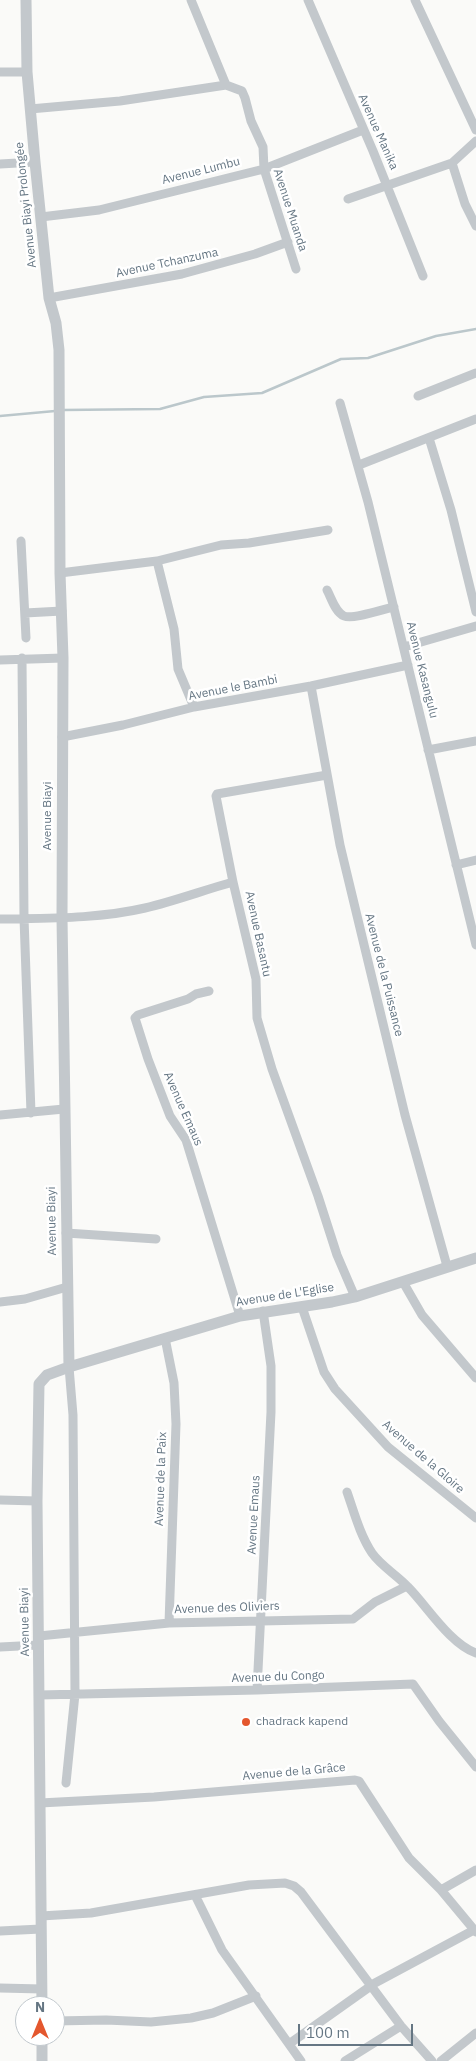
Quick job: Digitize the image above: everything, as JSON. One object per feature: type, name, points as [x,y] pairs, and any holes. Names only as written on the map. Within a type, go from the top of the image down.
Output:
[{"type":"street","name":"Avenue Biayi Prolongée","points":[[26,0],[30,109],[50,298],[56,323],[59,350],[58,412]]},
{"type":"street","points":[[30,109],[120,101],[226,85],[191,0]]},
{"type":"street","name":"Avenue Manika","points":[[308,0],[388,187],[422,276]]},
{"type":"street","points":[[416,0],[476,130]]},
{"type":"street","points":[[0,72],[28,72]]},
{"type":"street","name":"Avenue Muanda","points":[[226,85],[237,88],[244,95],[251,120],[264,147],[264,169],[296,269]]},
{"type":"street","name":"Avenue Lumbu","points":[[41,217],[99,210],[264,169],[363,130]]},
{"type":"street","points":[[348,199],[388,187],[452,163],[476,141]]},
{"type":"street","points":[[0,164],[35,162]]},
{"type":"street","points":[[452,163],[465,204],[476,226]]},
{"type":"street","name":"Avenue Tchanzuma","points":[[50,298],[211,267],[288,242]]},
{"type":"street","points":[[418,396],[476,372]]},
{"type":"street","name":"Avenue Kasangulu","points":[[340,403],[358,465],[394,607],[476,945]]},
{"type":"street","name":"Avenue Biayi","points":[[42,1996],[37,1501],[38,1384],[48,1375],[69,1367],[62,918],[63,658],[58,412]]},
{"type":"street","points":[[358,465],[476,419]]},
{"type":"street","points":[[429,438],[471,575],[476,612]]},
{"type":"street","points":[[60,573],[157,561],[221,545],[249,543],[328,530]]},
{"type":"street","points":[[21,541],[26,638]]},
{"type":"street","points":[[157,561],[174,629],[178,669],[194,707]]},
{"type":"street","points":[[327,590],[336,609],[343,616],[352,616],[394,607]]},
{"type":"street","points":[[25,613],[62,611]]},
{"type":"street","points":[[404,647],[476,626]]},
{"type":"street","points":[[22,658],[24,918],[32,1113]]},
{"type":"street","points":[[0,660],[63,658]]},
{"type":"street","name":"Avenue le Bambi","points":[[62,737],[194,707],[311,686],[408,665]]},
{"type":"street","name":"Avenue de la Puissance","points":[[311,686],[340,845],[405,1115],[447,1266]]},
{"type":"street","points":[[428,750],[476,741]]},
{"type":"street","name":"Avenue Basantu","points":[[327,774],[216,794],[233,882],[256,979],[257,1018],[272,1069],[337,1256],[355,1297]]},
{"type":"street","points":[[456,864],[476,860]]},
{"type":"street","points":[[0,919],[62,918],[144,908],[233,882]]},
{"type":"street","name":"Avenue Emaus","points":[[209,991],[138,1015],[135,1018],[148,1059],[170,1116],[186,1140],[240,1316]]},
{"type":"street","points":[[0,1115],[64,1110]]},
{"type":"street","points":[[66,1233],[156,1239]]},
{"type":"street","name":"Avenue de L'Eglise","points":[[69,1367],[240,1316],[355,1297],[476,1258]]},
{"type":"street","points":[[403,1282],[422,1315],[476,1378]]},
{"type":"street","points":[[0,1302],[67,1287]]},
{"type":"street","name":"Avenue de la Gloire","points":[[302,1307],[324,1372],[335,1389],[388,1447],[476,1518]]},
{"type":"street","name":"Avenue Emaus","points":[[257,1690],[271,1412],[271,1366],[263,1311]]},
{"type":"street","name":"Avenue de la Paix","points":[[165,1338],[174,1382],[176,1424],[169,1623]]},
{"type":"street","points":[[66,1783],[75,1694],[75,1493],[73,1415],[69,1367]]},
{"type":"street","points":[[347,1492],[372,1554],[407,1586],[455,1639],[465,1648],[476,1653]]},
{"type":"street","points":[[0,1500],[37,1501]]},
{"type":"street","name":"Avenue des Oliviers","points":[[0,1647],[39,1641],[74,1632],[169,1623],[353,1618],[375,1602],[407,1586]]},
{"type":"street","name":"Avenue du Congo","points":[[39,1695],[414,1684],[439,1721],[476,1767]]},
{"type":"street","name":"Avenue de la Grâce","points":[[40,1803],[154,1797],[355,1780],[358,1781],[409,1858],[441,1890],[475,1931]]},
{"type":"street","points":[[441,1890],[476,1870]]},
{"type":"street","points":[[41,1916],[91,1913],[249,1885],[285,1883],[294,1886],[301,1892],[401,2026],[432,2061]]},
{"type":"street","points":[[195,1895],[222,1950],[301,2061]]},
{"type":"street","points":[[0,1931],[41,1929]]},
{"type":"street","points":[[289,2044],[372,1986],[475,1931]]},
{"type":"street","points":[[0,1988],[42,1989]]},
{"type":"street","points":[[65,2021],[151,2022],[191,2018],[213,2013],[256,1996]]},
{"type":"street","points":[[345,2061],[401,2026]]},
{"type":"street","points":[[441,2061],[476,2032]]},
{"type":"street","points":[[42,2046],[42,2061]]},
{"type":"waterway","points":[[63,410],[160,409],[204,397],[262,393],[341,359],[368,358],[436,336],[476,329]]},
{"type":"waterway","points":[[0,416],[55,411]]},
{"type":"place","name":"chadrack kapend","points":[[246,1722]]}]
